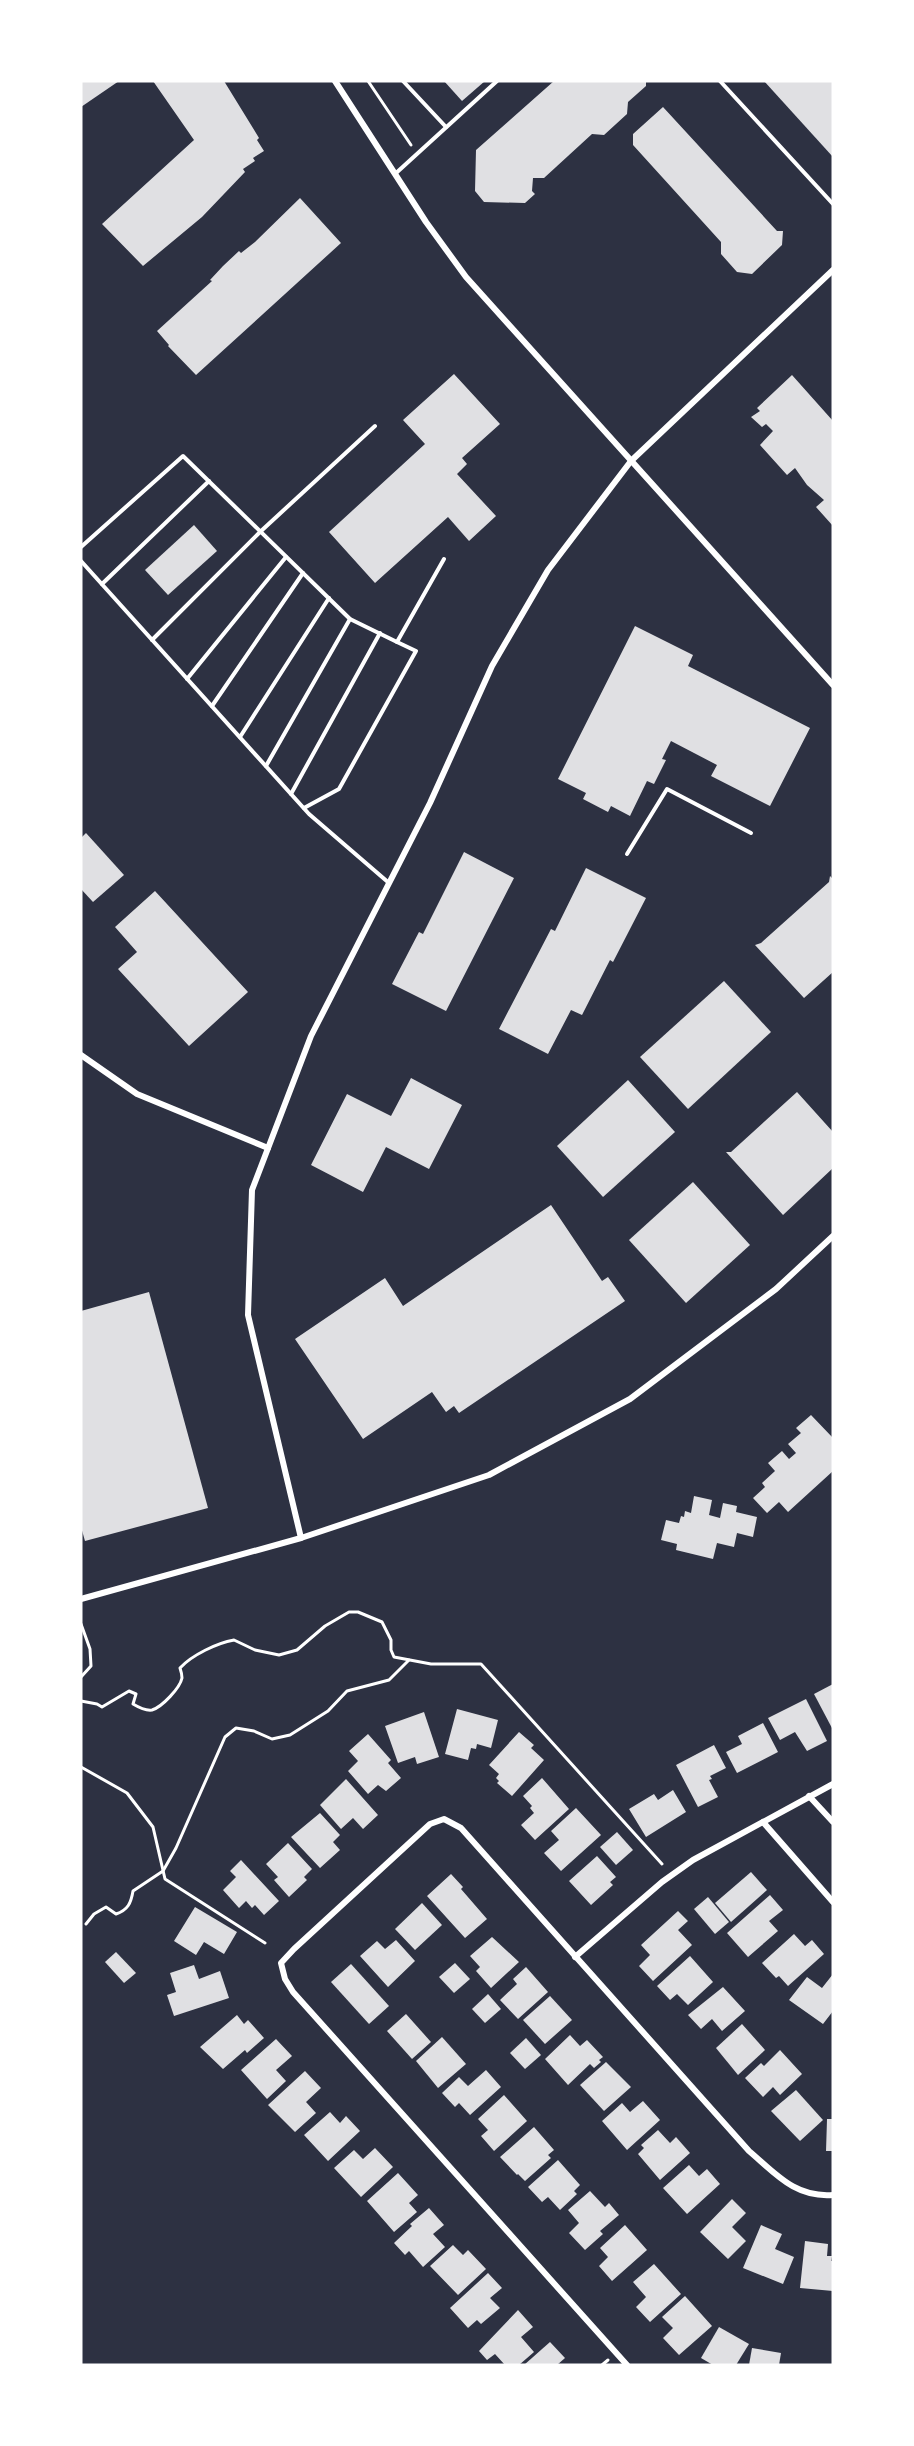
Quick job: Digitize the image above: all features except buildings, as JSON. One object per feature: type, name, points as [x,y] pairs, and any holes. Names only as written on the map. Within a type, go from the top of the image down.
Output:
[{"type":"street","points":[[335,81],[466,277],[833,685]]},
{"type":"street","points":[[301,1538],[248,1314],[252,1190],[311,1036],[430,803],[492,666],[548,570],[631,461],[833,270]]},
{"type":"street","points":[[81,1055],[137,1094],[268,1148]]},
{"type":"street","points":[[81,1599],[301,1538],[489,1475],[630,1399],[776,1289],[833,1236]]},
{"type":"street","points":[[575,1957],[685,1865],[833,1784]]},
{"type":"street","points":[[809,1796],[833,1822]]},
{"type":"street","points":[[627,2365],[292,1992],[285,1979],[281,1963],[430,1824],[444,1819],[461,1828],[749,2151],[793,2188],[823,2196],[833,2195]]},
{"type":"street","points":[[764,1822],[833,1902]]},
{"type":"lane","points":[[403,81],[446,127]]},
{"type":"lane","points":[[395,174],[496,81]]},
{"type":"lane","points":[[720,81],[833,204]]},
{"type":"lane","points":[[152,640],[260,532],[375,426]]},
{"type":"lane","points":[[81,548],[183,456],[350,619],[416,651],[339,789],[304,808]]},
{"type":"lane","points":[[102,584],[209,481]]},
{"type":"lane","points":[[187,679],[286,557]]},
{"type":"lane","points":[[397,642],[444,559]]},
{"type":"lane","points":[[81,561],[304,808],[389,883]]},
{"type":"lane","points":[[212,706],[303,573]]},
{"type":"lane","points":[[240,737],[329,598]]},
{"type":"lane","points":[[266,766],[350,619]]},
{"type":"lane","points":[[291,794],[380,633]]},
{"type":"lane","points":[[627,854],[668,789],[751,833]]},
{"type":"path","points":[[368,81],[411,145]]},
{"type":"path","points":[[81,1701],[102,1707],[129,1691],[136,1694],[133,1704],[141,1709],[152,1710],[177,1688],[182,1678],[180,1668],[186,1661],[206,1652],[212,1646],[234,1640],[255,1650],[279,1655],[297,1650],[325,1626],[349,1612],[358,1612],[382,1622],[391,1640],[394,1657],[431,1664],[482,1664],[662,1864]]},
{"type":"path","points":[[81,1624],[90,1649],[91,1666],[81,1677]]},
{"type":"path","points":[[86,1924],[94,1914],[106,1907],[116,1914],[125,1911],[132,1901],[133,1891],[163,1871],[176,1848],[225,1737],[236,1728],[254,1731],[272,1739],[290,1735],[328,1711],[346,1691],[389,1680],[409,1660]]},
{"type":"path","points":[[81,1767],[127,1793],[153,1827],[165,1879],[265,1943]]}]
